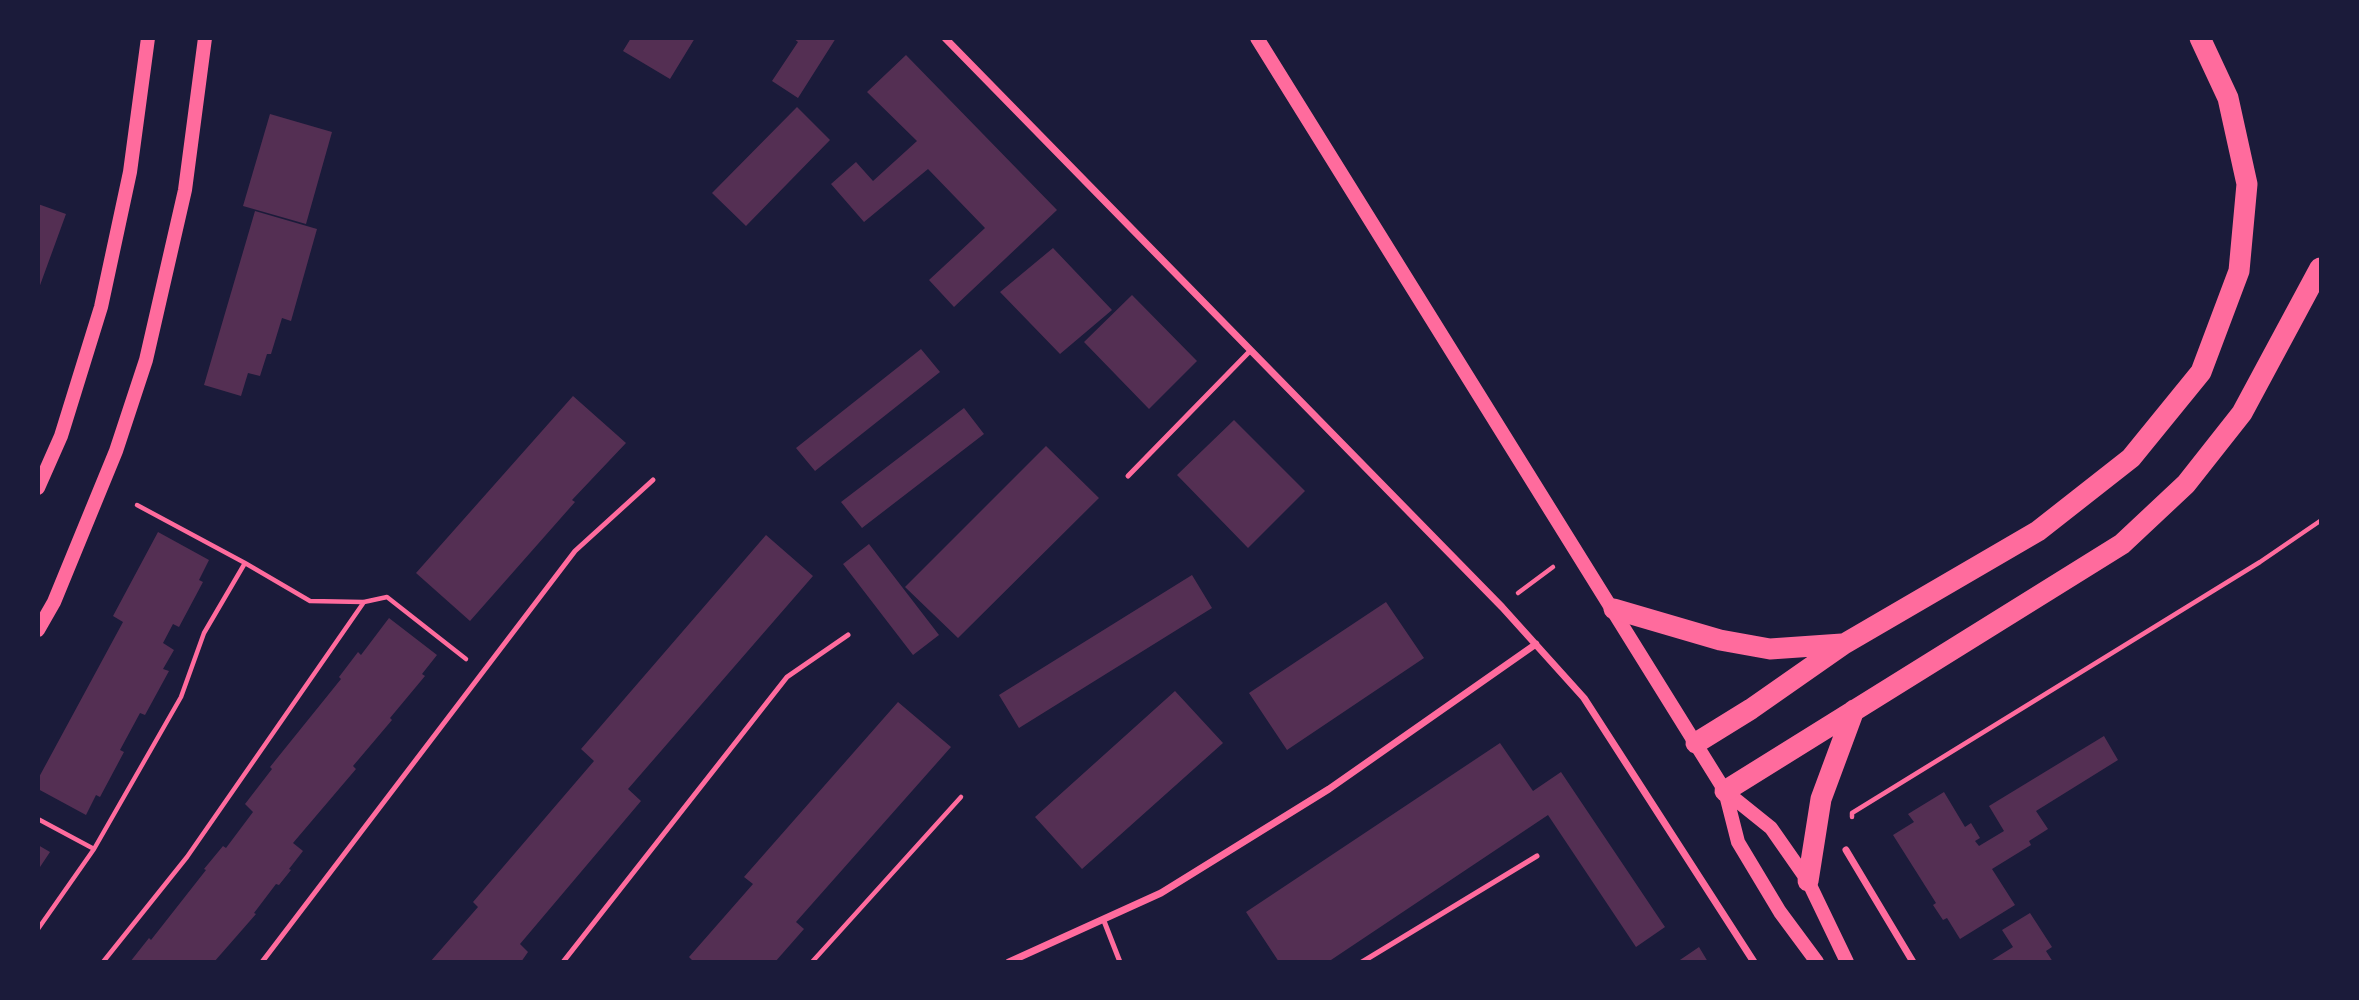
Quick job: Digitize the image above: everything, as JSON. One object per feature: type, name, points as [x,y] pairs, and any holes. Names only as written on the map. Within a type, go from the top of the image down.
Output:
[{"type":"highway","points":[[1696,743],[1751,709],[1844,644],[2038,531],[2131,458],[2201,372],[2239,271],[2247,184],[2228,98],[2200,38]]},
{"type":"highway","points":[[1725,791],[2122,544],[2186,484],[2242,413],[2320,268]]},
{"type":"highway","points":[[1614,609],[1720,640],[1770,649],[1844,644]]},
{"type":"highway","points":[[1808,881],[1821,799],[1854,710]]},
{"type":"main road","points":[[38,488],[61,436],[101,307],[130,172],[148,38]]},
{"type":"main road","points":[[38,630],[54,602],[116,451],[146,360],[185,190],[205,38]]},
{"type":"main road","points":[[1257,38],[1696,743],[1725,791],[1738,842],[1780,912],[1817,961]]},
{"type":"main road","points":[[1725,791],[1771,828],[1808,881],[1847,961]]},
{"type":"street","points":[[945,38],[1249,352],[1502,607],[1584,698],[1754,961]]},
{"type":"street","points":[[1009,961],[1104,921],[1161,893],[1329,789],[1536,644]]},
{"type":"street","points":[[1846,850],[1913,961]]},
{"type":"lane","points":[[1128,476],[1249,352]]},
{"type":"lane","points":[[262,961],[575,551],[653,480]]},
{"type":"lane","points":[[563,961],[787,677],[848,635]]},
{"type":"lane","points":[[1362,961],[1537,856]]},
{"type":"lane","points":[[1104,921],[1120,961]]},
{"type":"path","points":[[137,505],[310,601],[363,602],[387,597],[483,672]]},
{"type":"path","points":[[1852,813],[2260,562],[2320,521]]},
{"type":"path","points":[[1502,607],[1533,580],[1576,553]]},
{"type":"path","points":[[38,929],[94,849],[181,697],[204,633],[245,563]]},
{"type":"path","points":[[103,961],[187,857],[363,602]]},
{"type":"path","points":[[812,961],[961,797]]},
{"type":"path","points":[[38,819],[94,849]]},
{"type":"building","points":[[631,38],[695,38],[670,79],[623,51]]},
{"type":"building","points":[[793,38],[836,38],[798,98],[772,81],[798,42]]},
{"type":"building","points":[[906,55],[1057,210],[954,307],[929,280],[985,228],[928,169],[864,222],[831,184],[856,162],[873,181],[917,141],[867,92]]},
{"type":"building","points":[[797,107],[830,140],[746,226],[712,193]]},
{"type":"building","points":[[270,114],[332,132],[306,224],[243,206]]},
{"type":"building","points":[[38,204],[66,214],[39,288],[38,288]]},
{"type":"building","points":[[255,211],[317,229],[291,321],[282,318],[271,354],[267,354],[260,376],[248,373],[241,396],[204,385]]},
{"type":"building","points":[[1053,248],[1112,310],[1060,354],[1000,292]]},
{"type":"building","points":[[1132,295],[1197,361],[1149,409],[1084,342]]},
{"type":"building","points":[[921,349],[940,372],[815,471],[796,448]]},
{"type":"building","points":[[573,396],[626,443],[572,500],[575,502],[470,621],[416,573]]},
{"type":"building","points":[[964,408],[984,434],[862,528],[841,502]]},
{"type":"building","points":[[1234,420],[1305,491],[1248,548],[1177,475]]},
{"type":"building","points":[[1046,446],[1099,498],[958,638],[905,587]]},
{"type":"building","points":[[158,532],[209,560],[199,580],[203,582],[179,627],[173,624],[163,643],[174,650],[163,669],[169,671],[145,715],[140,713],[120,750],[124,752],[100,797],[96,795],[86,815],[38,789],[38,779],[123,622],[113,616]]},
{"type":"building","points":[[766,535],[813,576],[628,789],[641,801],[520,944],[528,952],[521,962],[430,962],[478,907],[473,902],[594,761],[581,749]]},
{"type":"building","points":[[869,544],[939,635],[913,655],[843,564]]},
{"type":"building","points":[[1192,575],[1212,608],[1019,728],[999,695]]},
{"type":"building","points":[[1386,602],[1424,658],[1287,750],[1249,693]]},
{"type":"building","points":[[389,618],[437,655],[422,674],[425,676],[390,718],[392,720],[353,766],[356,769],[293,843],[303,851],[289,869],[291,870],[279,885],[276,884],[254,913],[256,914],[214,962],[130,962],[149,938],[151,940],[223,846],[226,848],[253,812],[245,804],[272,769],[270,767],[341,679],[339,677],[358,652],[361,655]]},
{"type":"building","points":[[1175,691],[1223,743],[1082,869],[1035,817]]},
{"type":"building","points":[[898,702],[951,747],[796,922],[804,929],[775,962],[694,962],[689,957],[753,884],[744,877]]},
{"type":"building","points":[[2104,736],[2118,760],[2036,811],[2048,829],[2029,841],[2031,845],[1992,869],[2015,905],[1960,939],[1947,918],[1943,920],[1933,905],[1936,903],[1893,835],[1914,822],[1908,814],[1944,792],[1965,827],[1971,823],[1980,838],[1975,841],[1979,846],[2004,831],[1989,806]]},
{"type":"building","points":[[1500,743],[1533,791],[1561,772],[1665,927],[1636,947],[1548,815],[1328,962],[1279,962],[1246,912]]},
{"type":"building","points":[[38,845],[50,852],[38,870]]},
{"type":"building","points":[[2030,913],[2052,947],[2046,951],[2053,962],[1989,962],[2013,947],[2002,930]]},
{"type":"building","points":[[1699,947],[1708,962],[1677,962]]}]
